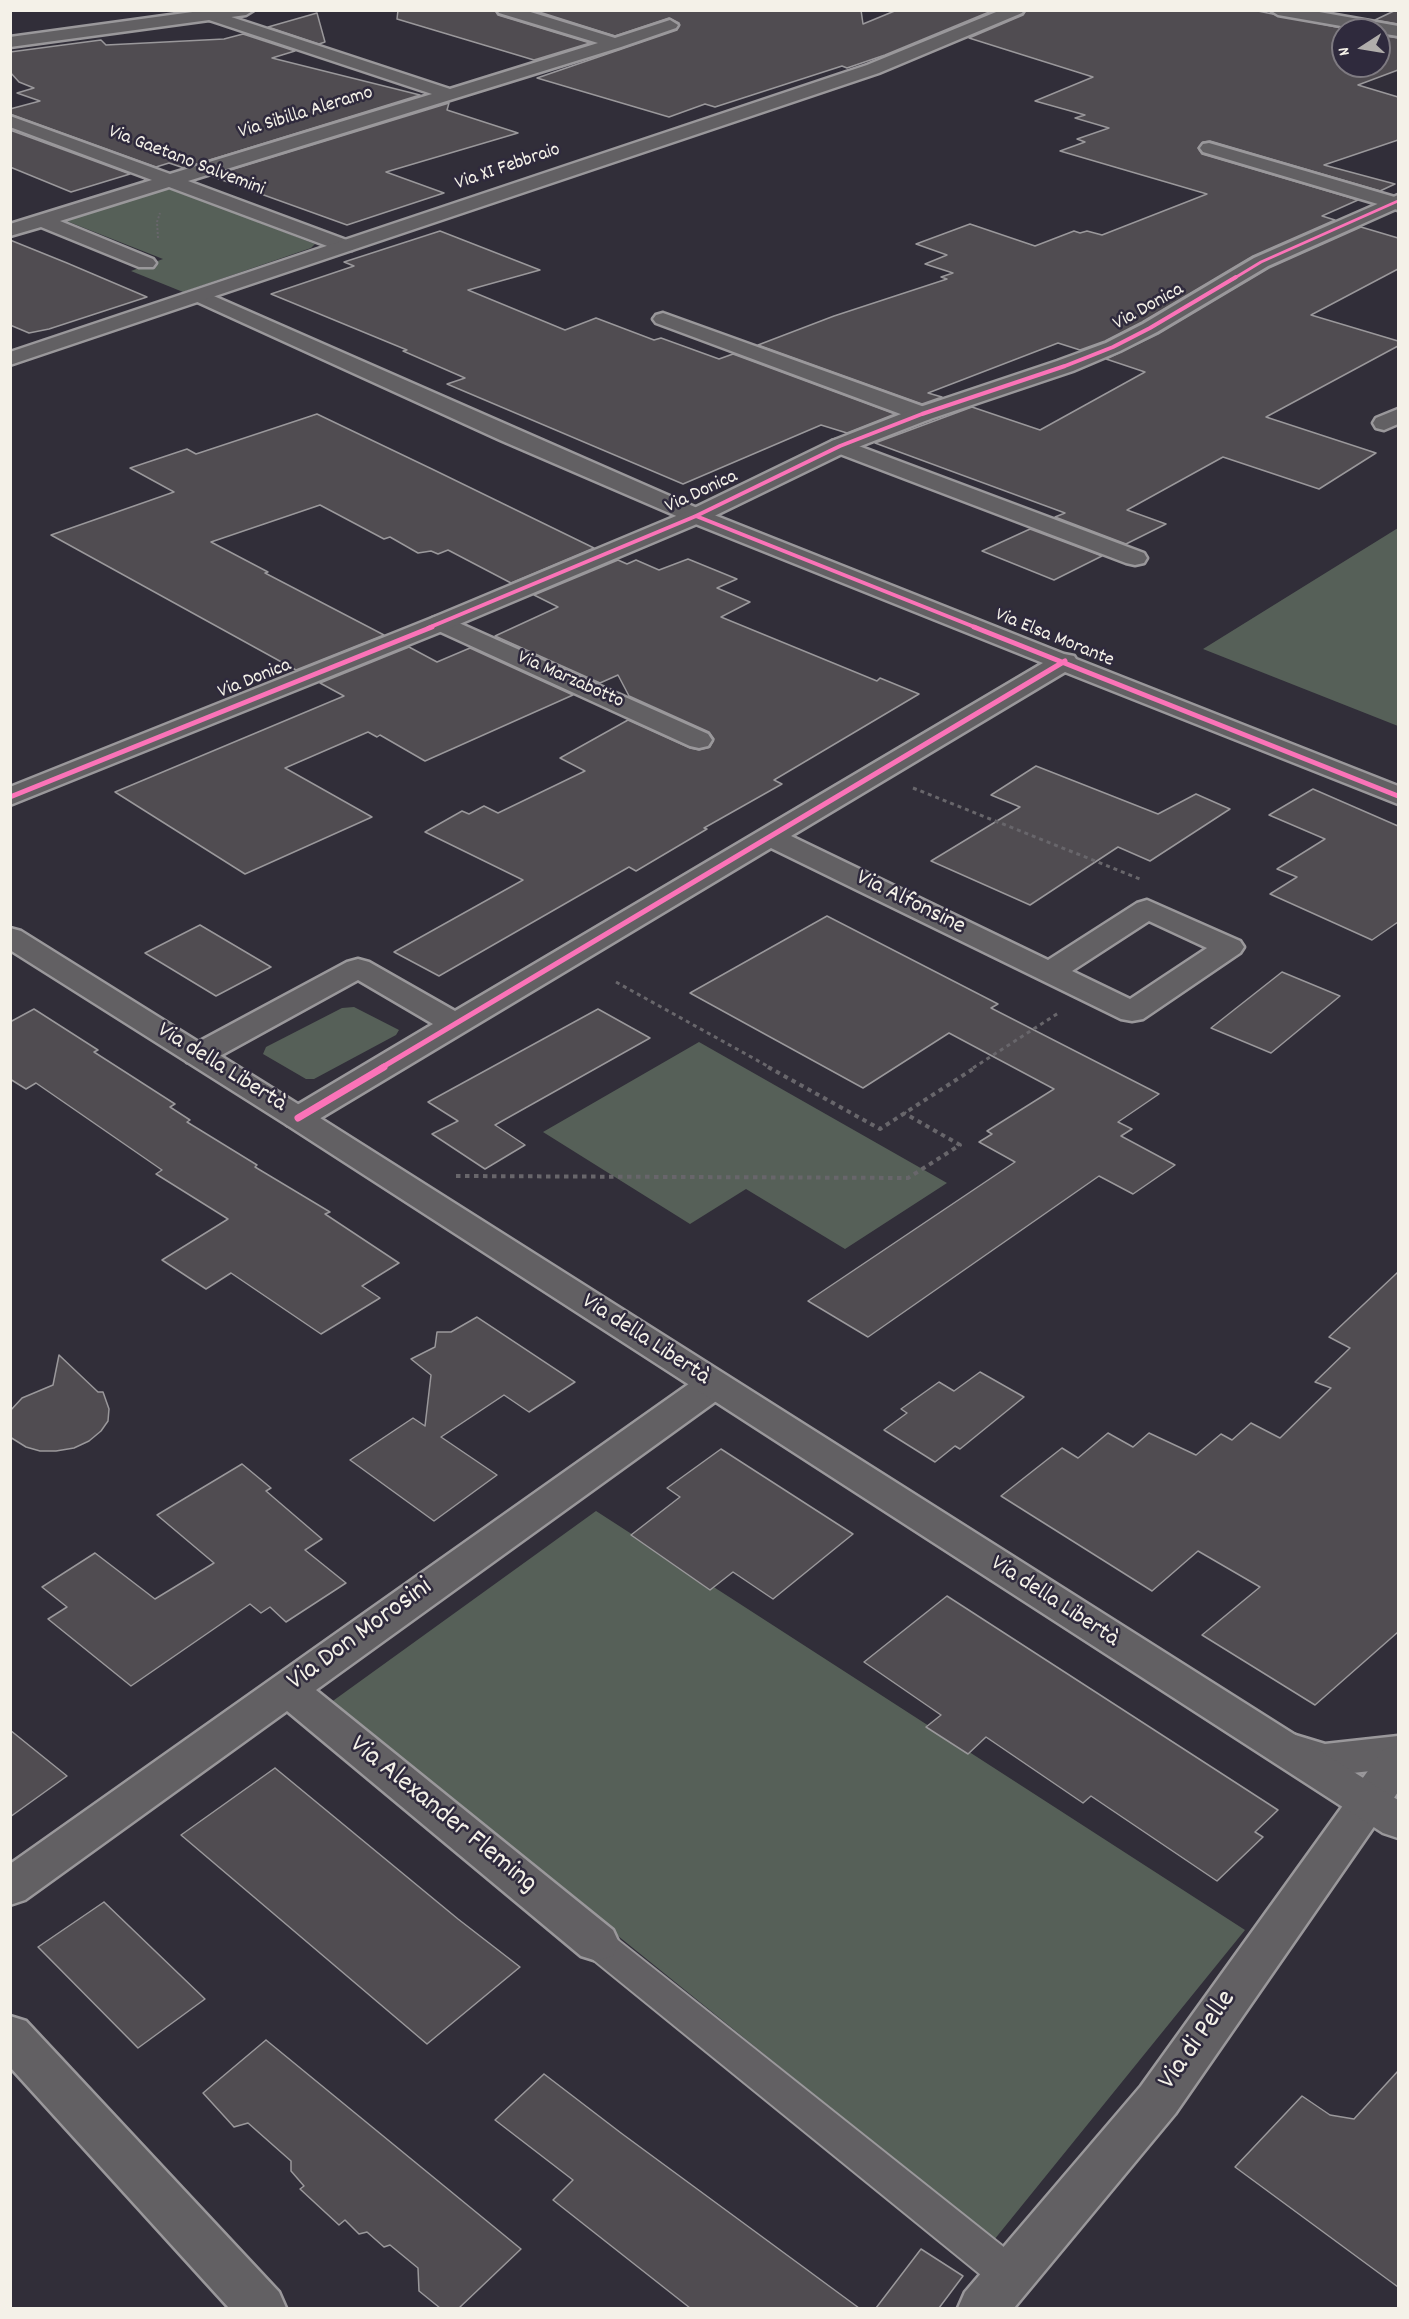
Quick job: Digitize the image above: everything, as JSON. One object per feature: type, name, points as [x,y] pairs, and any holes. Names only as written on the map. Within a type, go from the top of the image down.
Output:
[{"type":"street","points":[[10,42],[246,10]]},
{"type":"street","points":[[505,10],[615,43]]},
{"type":"street","name":"Via XI Febbraio","points":[[14,356],[200,296],[873,69],[1016,10]]},
{"type":"street","points":[[1278,10],[1398,31]]},
{"type":"street","points":[[209,15],[449,93]]},
{"type":"street","name":"Via Sibilla Aleramo","points":[[10,230],[670,25]]},
{"type":"street","name":"Via Gaetano Salvemini","points":[[10,121],[345,246]]},
{"type":"street","points":[[1209,148],[1397,202]]},
{"type":"street","name":"Via Donica","points":[[10,797],[696,516],[840,446],[922,414],[1065,366],[1113,347],[1150,328],[1262,262],[1397,202]]},
{"type":"street","points":[[42,220],[146,263]]},
{"type":"street","name":"Via Elsa Morante","points":[[200,296],[508,435],[696,516],[1065,661],[1398,796]]},
{"type":"street","points":[[663,319],[922,414]]},
{"type":"street","points":[[840,446],[1135,558]]},
{"type":"street","name":"Via Marzabotto","points":[[441,622],[699,740]]},
{"type":"street","points":[[298,1118],[1065,661]]},
{"type":"street","name":"Via Alfonsine","points":[[770,837],[1131,1012],[1229,947],[1147,909],[1050,972]]},
{"type":"street","name":"Via della Libertà","points":[[10,937],[298,1118],[1383,1811]]},
{"type":"street","points":[[198,1055],[358,968],[455,1024]]},
{"type":"street","name":"Via Don Morosini","points":[[10,1888],[713,1385]]},
{"type":"street","name":"Via Alexander Fleming","points":[[287,1689],[597,1943]]},
{"type":"street","name":"Via della Libertà","points":[[1279,1746],[1325,1760],[1398,1752]]},
{"type":"street","name":"Via di Pelle","points":[[997,2292],[1158,2100],[1383,1811],[1398,1761]]},
{"type":"street","points":[[10,2035],[261,2308]]},
{"type":"lane","points":[[597,1943],[997,2292]]},
{"type":"path","points":[[159,243],[157,222],[166,203],[173,197],[194,190]]},
{"type":"path","points":[[877,773],[1148,882]]},
{"type":"path","points":[[616,982],[880,1129],[1091,993]]},
{"type":"path","points":[[389,1176],[908,1178],[960,1145],[904,1113]]},
{"type":"shaded area","points":[[173,189],[315,244],[311,248],[183,292],[131,271],[163,259],[64,220],[160,190]]},
{"type":"shaded area","points":[[1398,528],[1398,726],[1203,649]]},
{"type":"shaded area","points":[[354,1007],[399,1030],[396,1035],[314,1079],[306,1079],[263,1054],[266,1047],[342,1008]]},
{"type":"shaded area","points":[[699,1042],[947,1183],[845,1249],[746,1189],[690,1224],[543,1132]]},
{"type":"shaded area","points":[[596,1511],[1245,1930],[994,2240],[330,1703]]},
{"type":"building","points":[[398,10],[495,10],[498,15],[590,43],[534,60],[397,19]]},
{"type":"building","points":[[533,10],[861,10],[863,24],[897,10],[994,10],[885,55],[847,68],[842,66],[715,107],[705,104],[669,117],[537,78],[677,30],[679,23],[669,18],[615,36]]},
{"type":"building","points":[[1026,10],[1253,10],[1331,26],[1331,78],[1377,78],[1358,85],[1398,97],[1398,140],[1324,165],[1395,184],[1380,191],[1210,141],[1203,142],[1198,148],[1202,154],[1358,200],[1322,216],[1335,220],[1253,256],[1142,322],[1105,341],[1080,350],[1058,343],[928,393],[942,397],[922,404],[758,345],[834,316],[947,279],[941,277],[953,273],[925,264],[947,255],[916,244],[970,224],[1035,246],[1074,231],[1080,233],[1087,231],[1102,235],[1207,194],[1060,151],[1085,142],[1077,139],[1109,128],[1075,118],[1085,115],[1035,101],[1093,77],[969,38],[1023,15]]},
{"type":"building","points":[[1398,10],[1398,24],[1391,23],[1391,18],[1379,18]]},
{"type":"building","points":[[317,13],[325,42],[319,44],[268,27]]},
{"type":"building","points":[[243,34],[295,51],[272,58],[420,95],[184,168],[169,163],[156,167],[10,114],[10,109],[40,101],[17,93],[34,88],[19,82],[10,72],[10,52],[101,40],[106,45],[224,39]]},
{"type":"building","points":[[1391,37],[1398,38],[1398,70],[1391,73]]},
{"type":"building","points":[[449,103],[447,110],[518,133],[386,172],[444,193],[347,225],[211,176]]},
{"type":"building","points":[[10,130],[130,174],[71,192],[10,167]]},
{"type":"building","points":[[1361,227],[1398,238],[1398,269],[1311,315],[1398,341],[1398,346],[1266,417],[1376,453],[1319,489],[1223,457],[1127,510],[1166,524],[1126,544],[1055,517],[1065,513],[875,443],[972,407],[1040,430],[1145,372],[1106,359],[1158,334],[1269,268]]},
{"type":"building","points":[[440,231],[540,270],[468,290],[565,330],[596,318],[654,340],[661,338],[719,359],[733,354],[895,414],[847,433],[821,425],[683,484],[447,384],[465,378],[403,351],[407,350],[271,294],[354,266],[344,262]]},
{"type":"building","points":[[10,240],[147,297],[49,329],[29,333],[10,325]]},
{"type":"building","points":[[317,414],[594,548],[511,583],[448,550],[438,554],[431,551],[418,553],[390,537],[384,539],[320,505],[211,542],[384,635],[296,670],[51,535],[174,492],[130,468],[187,449],[196,454]]},
{"type":"building","points":[[1030,529],[1102,556],[1054,580],[982,551]]},
{"type":"building","points":[[688,559],[737,579],[717,588],[750,602],[721,617],[877,681],[880,678],[919,694],[774,780],[782,784],[704,828],[707,829],[636,871],[629,867],[439,976],[394,952],[523,880],[425,832],[462,811],[469,814],[484,806],[498,813],[585,771],[560,758],[628,720],[690,748],[699,750],[710,747],[714,739],[709,732],[629,696],[618,675],[600,683],[495,636],[558,607],[534,595],[618,560],[627,564],[636,560],[659,570]]},
{"type":"building","points":[[409,647],[437,662],[470,648],[573,695],[425,761],[380,735],[377,737],[368,732],[285,768],[372,817],[245,874],[115,792],[344,696],[320,683]]},
{"type":"building","points":[[1036,766],[1158,814],[1196,794],[1230,809],[1150,861],[1118,847],[1030,905],[931,861],[1020,807],[991,795]]},
{"type":"building","points":[[1313,789],[1398,826],[1398,922],[1372,940],[1270,894],[1297,877],[1277,869],[1325,839],[1269,815]]},
{"type":"building","points":[[827,916],[998,1004],[991,1008],[1159,1094],[1118,1122],[1132,1129],[1121,1136],[1175,1165],[1133,1194],[1099,1176],[868,1337],[808,1301],[1015,1162],[979,1142],[992,1134],[987,1131],[1054,1089],[949,1033],[863,1088],[690,993]]},
{"type":"building","points":[[200,925],[271,967],[216,996],[145,953]]},
{"type":"building","points":[[1282,972],[1340,996],[1271,1053],[1211,1028]]},
{"type":"building","points":[[34,1009],[98,1050],[94,1052],[175,1104],[170,1107],[190,1120],[187,1122],[257,1165],[255,1167],[330,1212],[325,1214],[399,1263],[362,1286],[380,1298],[321,1334],[231,1273],[206,1289],[162,1260],[228,1219],[156,1174],[162,1170],[36,1083],[26,1089],[10,1079],[10,1022]]},
{"type":"building","points":[[598,1009],[650,1038],[495,1125],[525,1145],[485,1169],[432,1134],[458,1121],[428,1102]]},
{"type":"building","points":[[1398,1272],[1398,1632],[1315,1705],[1202,1635],[1260,1587],[1198,1551],[1152,1591],[1001,1496],[1062,1448],[1078,1458],[1108,1433],[1133,1447],[1149,1433],[1196,1455],[1221,1434],[1232,1440],[1251,1423],[1280,1438],[1331,1388],[1315,1382],[1350,1348],[1329,1337]]},
{"type":"building","points":[[477,1317],[575,1382],[529,1412],[504,1395],[441,1437],[497,1475],[434,1521],[350,1460],[413,1418],[425,1426],[431,1375],[411,1359],[435,1347],[437,1332],[451,1332]]},
{"type":"building","points":[[59,1355],[98,1392],[103,1392],[109,1409],[108,1421],[101,1431],[89,1441],[74,1448],[40,1451],[26,1447],[10,1437],[10,1411],[22,1398],[53,1385]]},
{"type":"building","points":[[980,1372],[1024,1397],[960,1449],[955,1446],[935,1462],[884,1430],[907,1413],[901,1409],[939,1382],[954,1391]]},
{"type":"building","points":[[721,1449],[853,1534],[773,1599],[733,1572],[710,1590],[631,1535],[680,1497],[667,1488]]},
{"type":"building","points":[[242,1464],[271,1488],[266,1491],[322,1539],[305,1550],[346,1583],[286,1622],[270,1607],[261,1613],[250,1604],[131,1686],[48,1619],[67,1607],[42,1587],[95,1553],[155,1599],[214,1563],[157,1515]]},
{"type":"building","points":[[947,1596],[1278,1810],[1255,1832],[1263,1837],[1217,1881],[1091,1796],[1083,1803],[986,1737],[968,1754],[926,1727],[941,1715],[864,1662]]},
{"type":"building","points":[[10,1730],[67,1776],[10,1817]]},
{"type":"building","points":[[275,1768],[458,1919],[520,1967],[427,2044],[181,1835]]},
{"type":"building","points":[[104,1902],[205,1999],[138,2048],[38,1947]]},
{"type":"building","points":[[266,2040],[521,2249],[459,2308],[440,2308],[419,2291],[418,2268],[390,2245],[384,2247],[367,2232],[359,2234],[345,2220],[339,2225],[300,2189],[304,2186],[291,2171],[291,2161],[248,2123],[234,2127],[203,2093]]},
{"type":"building","points":[[1398,2071],[1398,2287],[1235,2167],[1302,2096],[1330,2115],[1354,2119]]},
{"type":"building","points":[[544,2074],[859,2308],[690,2308],[553,2200],[573,2180],[495,2120]]},
{"type":"building","points":[[921,2249],[963,2276],[939,2308],[876,2308]]},
{"type":"cycle path","points":[[10,797],[441,623],[696,516],[840,446],[922,414],[1065,366],[1113,347],[1150,328],[1261,262],[1398,201]]},
{"type":"cycle path","points":[[696,516],[1398,796]]},
{"type":"cycle path","points":[[298,1118],[1065,661]]}]
